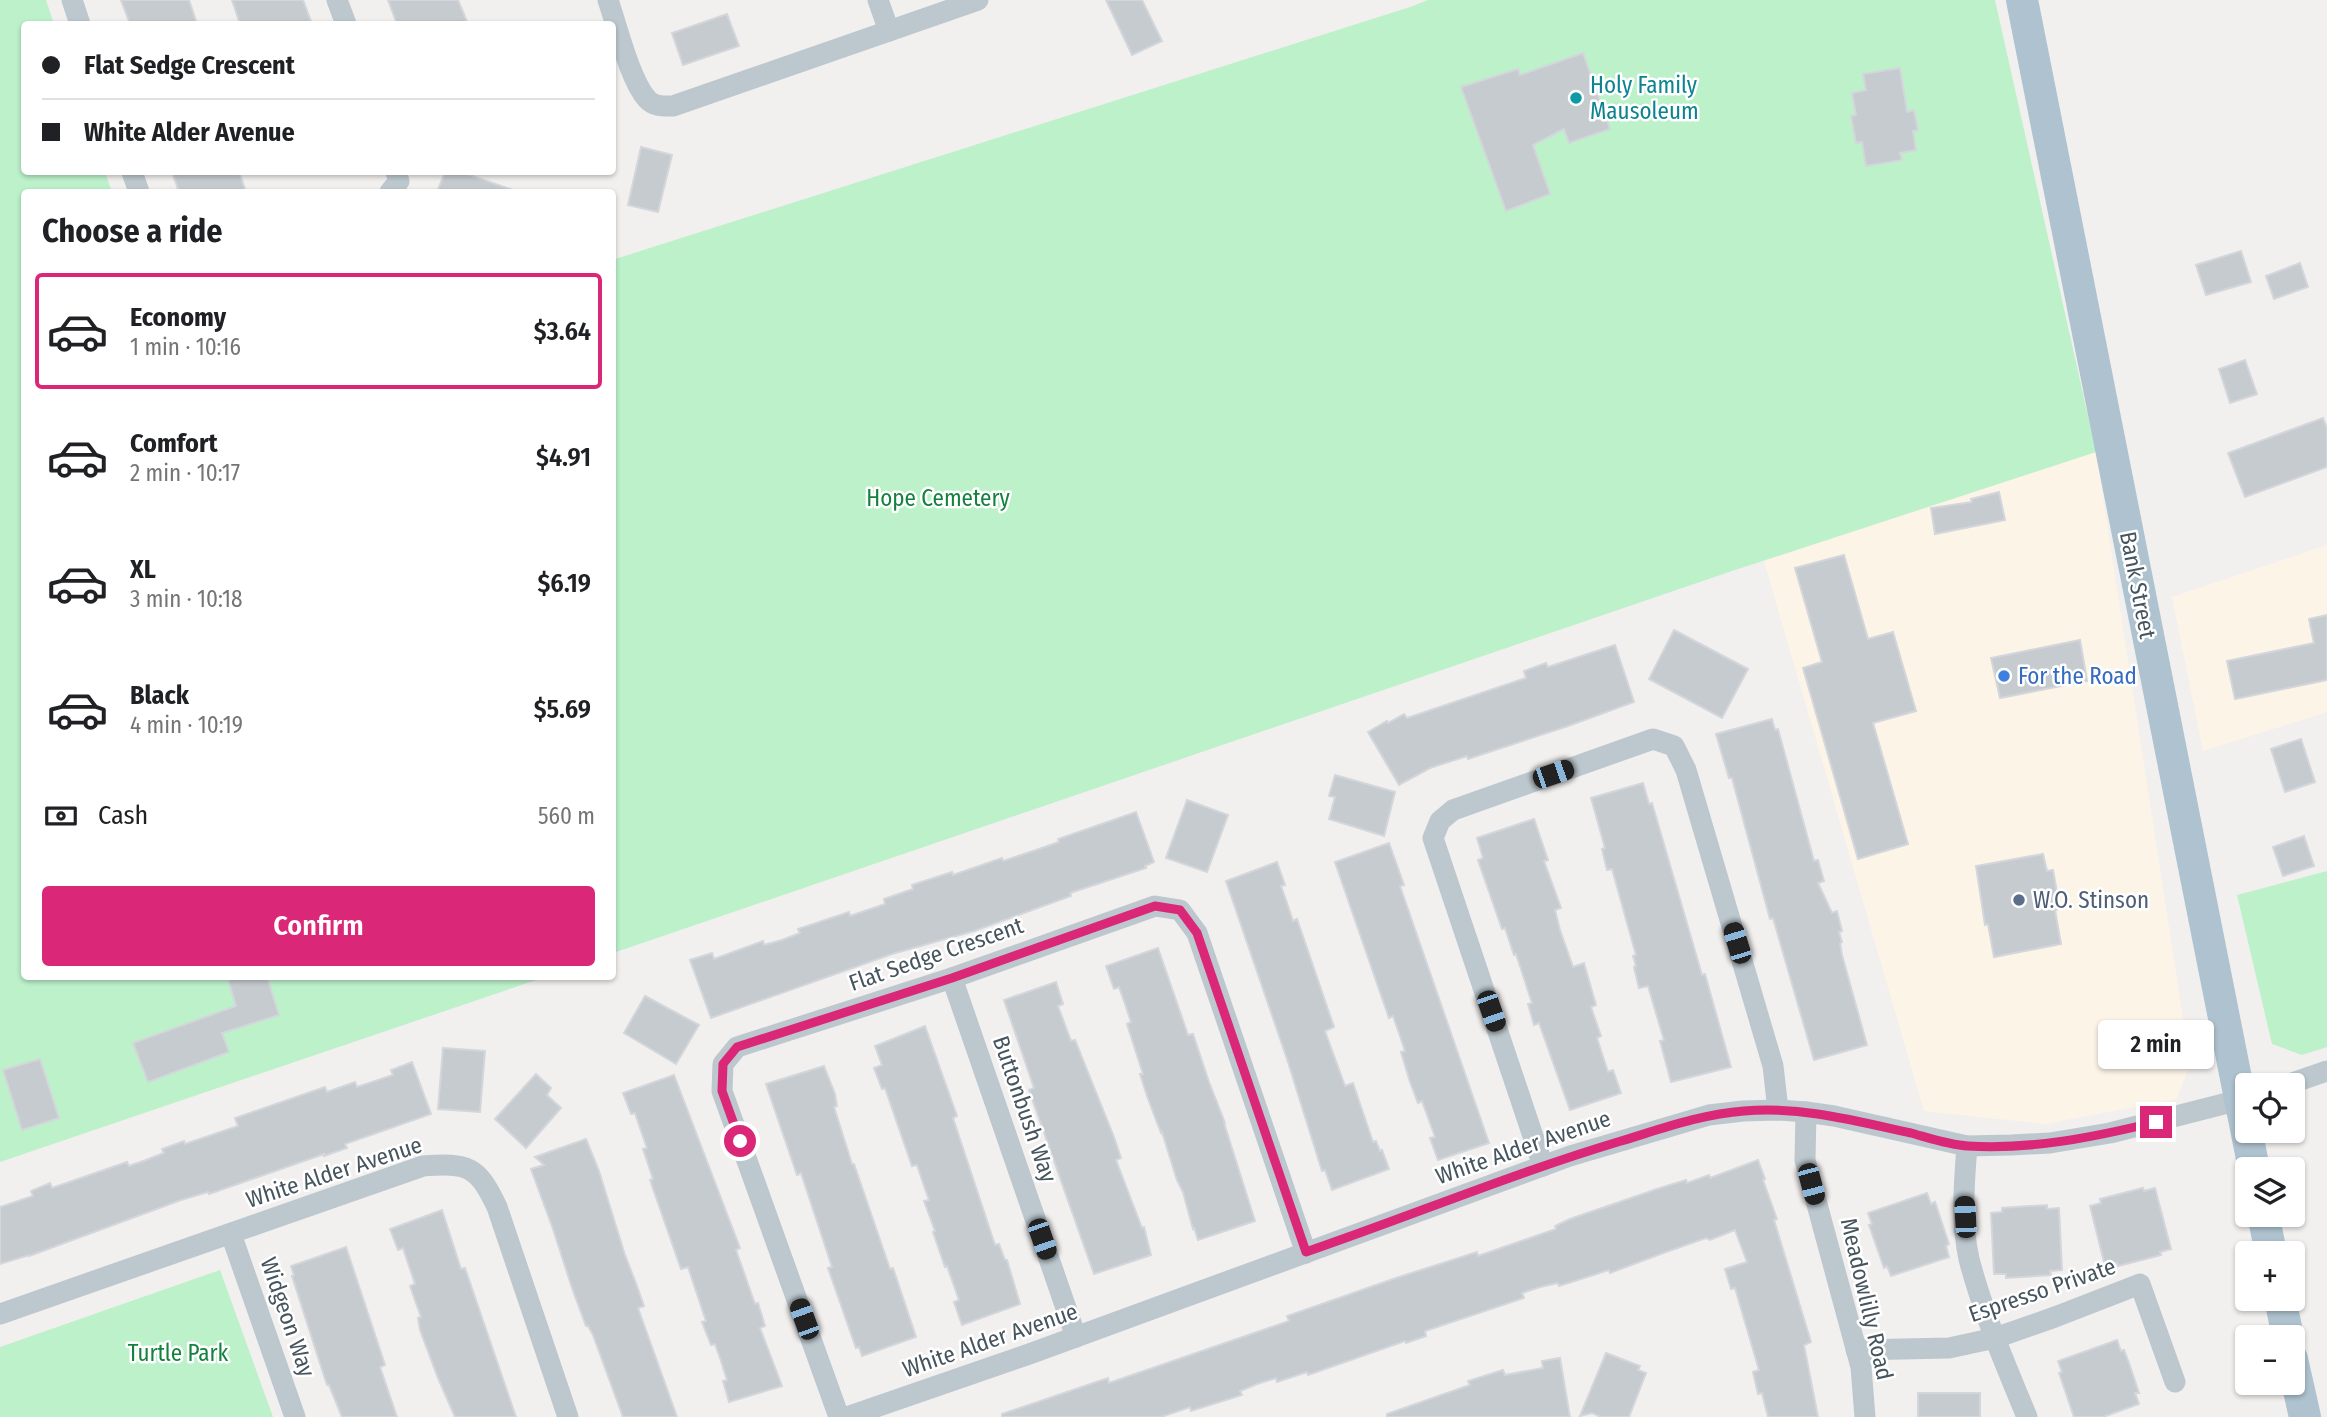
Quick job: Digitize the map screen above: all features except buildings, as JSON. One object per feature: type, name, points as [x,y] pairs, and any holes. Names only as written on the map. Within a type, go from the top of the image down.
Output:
[{"type":"main road","name":"Bank Street","points":[[2022,0],[2239,1073]]},
{"type":"main road","points":[[2300,1395],[2305,1417]]},
{"type":"street","points":[[72,0],[79,21]]},
{"type":"street","points":[[337,0],[345,21]]},
{"type":"street","points":[[608,0],[615,21]]},
{"type":"street","points":[[878,0],[888,31]]},
{"type":"street","points":[[616,23],[636,79],[648,101],[659,106],[673,106],[978,0]]},
{"type":"street","points":[[1544,1166],[1433,838],[1440,821],[1453,810],[1653,738],[1674,746],[1686,770],[1773,1066],[1778,1110]]},
{"type":"street","name":"Flat Sedge Crescent","points":[[839,1417],[722,1091],[723,1064],[737,1047],[952,978],[1155,906],[1180,910],[1197,933],[1306,1252]]},
{"type":"street","name":"Buttonbush Way","points":[[952,978],[1076,1337]]},
{"type":"street","points":[[2305,1079],[2327,1071]]},
{"type":"street","name":"White Alder Avenue","points":[[848,1417],[1076,1337],[1570,1156],[1709,1115],[1743,1111],[1806,1112],[1966,1146],[2050,1143],[2086,1138],[2235,1101]]},
{"type":"street","name":"Meadowlilly Road","points":[[1806,1112],[1805,1160],[1861,1367],[1865,1417]]},
{"type":"street","points":[[1966,1146],[1963,1187],[1969,1258],[1995,1338],[2027,1417]]},
{"type":"street","name":"White Alder Avenue","points":[[0,1314],[422,1166],[448,1164],[472,1169],[485,1182],[497,1207],[568,1417]]},
{"type":"street","name":"Widgeon Way","points":[[232,1234],[295,1417]]},
{"type":"street","name":"Espresso Private","points":[[1856,1350],[1949,1348],[1995,1338],[2140,1284],[2175,1382]]},
{"type":"shaded area","points":[[2096,452],[2190,1064],[2177,1099],[2045,1124],[1924,1111],[1764,561]]},
{"type":"shaded area","points":[[2327,545],[2327,712],[2203,751],[2172,597]]},
{"type":"green space","points":[[0,0],[46,0],[53,21],[21,21],[21,175],[106,175],[111,189],[21,189],[21,980],[536,980],[0,1162]]},
{"type":"green space","name":"Hope Cemetery","points":[[1428,0],[1995,0],[2096,452],[1732,571],[616,952],[616,259]]},
{"type":"green space","points":[[2327,871],[2327,1047],[2302,1055],[2272,1044],[2237,895]]},
{"type":"green space","name":"Turtle Park","points":[[220,1270],[273,1417],[0,1417],[0,1347]]},
{"type":"place","name":"Holy Family Mausoleum","points":[[1576,98]]},
{"type":"place","name":"For the Road","points":[[2004,676]]},
{"type":"place","name":"W.O. Stinson","points":[[2019,900]]},
{"type":"route","points":[[740,1141],[722,1091],[723,1064],[737,1047],[952,978],[1155,906],[1180,910],[1197,933],[1306,1252],[1570,1156],[1709,1115],[1743,1111],[1806,1112],[1966,1146],[2050,1143],[2156,1122]]}]
